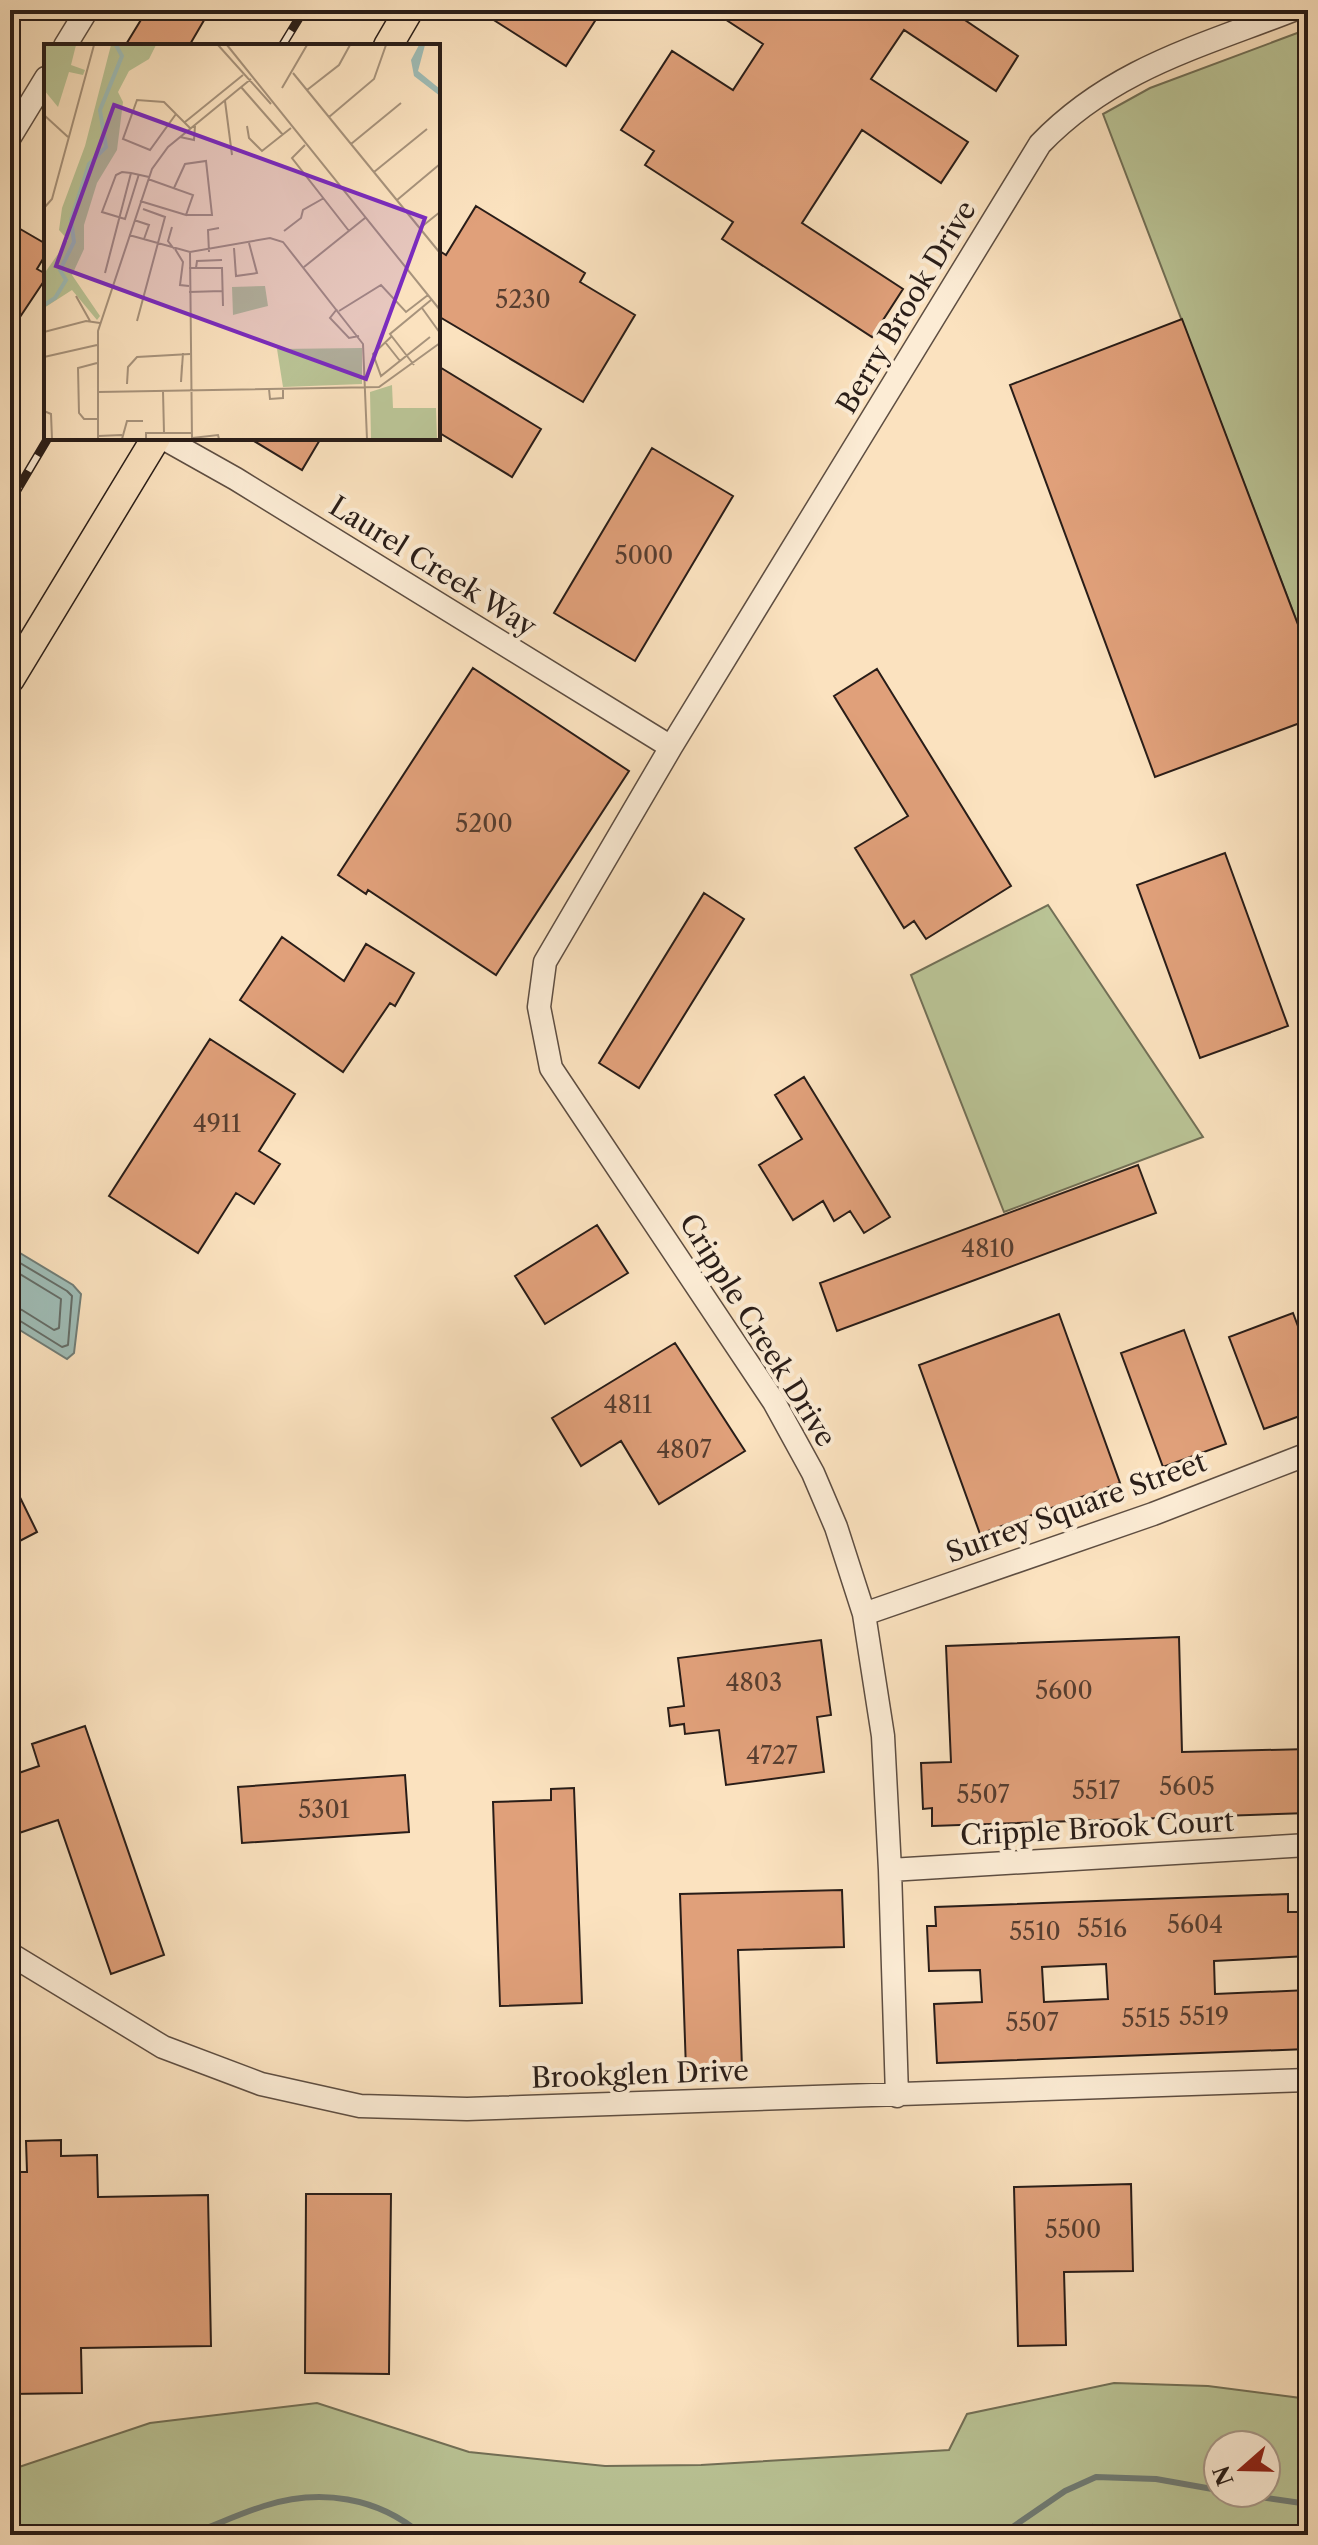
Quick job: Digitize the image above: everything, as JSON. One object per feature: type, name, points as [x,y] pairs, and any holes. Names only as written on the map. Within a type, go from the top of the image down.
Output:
[{"type":"main road","points":[[389,44],[409,10]]},
{"type":"main road","points":[[10,679],[155,440]]},
{"type":"street","name":"Berry Brook Drive","points":[[671,747],[1040,144],[1068,116],[1104,89],[1142,68],[1293,10]]},
{"type":"street","points":[[66,44],[85,11]]},
{"type":"street","points":[[10,137],[44,81]]},
{"type":"street","name":"Laurel Creek Way","points":[[167,440],[236,479],[671,747]]},
{"type":"street","name":"Cripple Creek Drive","points":[[671,747],[545,962],[539,1007],[546,1049],[551,1068],[774,1402],[813,1473],[836,1527],[864,1614],[883,1736],[897,2096]]},
{"type":"street","name":"Surrey Square Street","points":[[864,1614],[1153,1514],[1308,1454]]},
{"type":"street","name":"Cripple Brook Court","points":[[890,1870],[1308,1845]]},
{"type":"street","name":"Brookglen Drive","points":[[10,1954],[163,2047],[261,2084],[360,2106],[467,2109],[1308,2080]]},
{"type":"green space","points":[[1308,29],[1308,651],[1103,114],[1150,88]]},
{"type":"green space","points":[[1048,905],[1203,1137],[1004,1212],[911,975]]},
{"type":"green space","points":[[1114,2383],[1208,2386],[1308,2399],[1308,2535],[1131,2535],[1093,2525],[1088,2535],[10,2535],[10,2470],[150,2423],[317,2403],[469,2452],[605,2466],[701,2465],[949,2450],[967,2414]]},
{"type":"water","points":[[10,1247],[73,1285],[81,1294],[74,1353],[67,1359],[10,1324]]},
{"type":"building","points":[[147,10],[210,10],[190,44],[126,44]]},
{"type":"building","points":[[478,10],[602,10],[566,66]]},
{"type":"building","points":[[711,10],[950,10],[1018,56],[996,91],[904,30],[871,79],[968,142],[941,183],[862,130],[802,223],[903,289],[872,337],[722,239],[733,222],[645,165],[654,151],[621,130],[672,51],[733,90],[763,44]]},
{"type":"building","points":[[476,206],[585,273],[580,282],[635,315],[583,402],[440,317],[440,251],[446,255]]},
{"type":"building","points":[[15,226],[44,243],[44,257],[37,269],[44,273],[44,281],[10,332],[10,235]]},
{"type":"building","points":[[1182,319],[1308,651],[1308,720],[1155,777],[1010,385]]},
{"type":"building","points":[[440,367],[541,429],[512,477],[440,433]]},
{"type":"building","points":[[252,440],[320,440],[302,470]]},
{"type":"building","points":[[652,448],[733,496],[635,661],[554,613]]},
{"type":"building","points":[[473,668],[629,771],[496,975],[368,890],[366,894],[338,875]]},
{"type":"building","points":[[877,669],[1011,886],[926,939],[914,921],[904,928],[855,848],[908,816],[834,696]]},
{"type":"building","points":[[1225,853],[1288,1026],[1200,1058],[1137,885]]},
{"type":"building","points":[[704,893],[744,919],[639,1088],[599,1063]]},
{"type":"building","points":[[282,937],[344,981],[366,944],[414,973],[395,1006],[390,1003],[343,1072],[240,1000]]},
{"type":"building","points":[[210,1039],[295,1094],[259,1151],[280,1164],[254,1204],[236,1193],[198,1253],[109,1196]]},
{"type":"building","points":[[804,1077],[890,1217],[864,1233],[850,1211],[834,1221],[823,1201],[793,1220],[759,1165],[802,1139],[775,1095]]},
{"type":"building","points":[[1138,1165],[1156,1213],[837,1331],[820,1283]]},
{"type":"building","points":[[597,1225],[628,1273],[545,1324],[515,1276]]},
{"type":"building","points":[[1293,1313],[1308,1353],[1308,1413],[1264,1429],[1229,1337]]},
{"type":"building","points":[[1059,1314],[1120,1483],[980,1534],[919,1365]]},
{"type":"building","points":[[1184,1330],[1226,1444],[1163,1467],[1121,1353]]},
{"type":"building","points":[[675,1343],[745,1451],[659,1504],[621,1441],[581,1466],[552,1418]]},
{"type":"building","points":[[10,1477],[37,1532],[10,1546]]},
{"type":"building","points":[[1179,1637],[1182,1752],[1308,1749],[1308,1813],[932,1826],[932,1808],[923,1809],[921,1763],[951,1762],[946,1646]]},
{"type":"building","points":[[821,1640],[831,1715],[817,1717],[824,1772],[726,1785],[719,1730],[685,1734],[684,1724],[670,1726],[668,1708],[684,1706],[678,1658]]},
{"type":"building","points":[[85,1726],[164,1955],[111,1974],[58,1820],[10,1836],[10,1776],[39,1766],[32,1744]]},
{"type":"building","points":[[405,1775],[409,1832],[242,1843],[238,1787]]},
{"type":"building","points":[[574,1788],[582,2003],[500,2006],[493,1802],[551,1800],[551,1789]]},
{"type":"building","points":[[842,1890],[844,1947],[738,1950],[742,2068],[686,2070],[680,1894]]},
{"type":"building","points":[[1288,1894],[1288,1912],[1308,1912],[1308,1956],[1214,1961],[1215,1994],[1308,1990],[1307,2049],[937,2063],[934,2004],[982,2002],[980,1970],[929,1971],[927,1926],[936,1926],[935,1907]],"holes":[[[1106,1964],[1108,1999],[1044,2002],[1042,1967]]]},
{"type":"building","points":[[61,2140],[61,2156],[97,2155],[98,2197],[208,2195],[211,2346],[81,2348],[82,2393],[10,2394],[10,2190],[16,2190],[16,2172],[27,2172],[26,2141]]},
{"type":"building","points":[[1131,2184],[1133,2271],[1064,2272],[1066,2345],[1018,2346],[1014,2187]]},
{"type":"building","points":[[306,2194],[391,2194],[389,2374],[305,2373]]},
{"type":"waterway","points":[[1001,2535],[1065,2491],[1096,2477],[1156,2479],[1202,2487]]},
{"type":"waterway","points":[[188,2535],[264,2506],[327,2497],[367,2504],[405,2522],[422,2535]]},
{"type":"waterway","points":[[1282,2500],[1308,2504]]},
{"type":"railway","points":[[283,44],[304,10]]},
{"type":"railway","points":[[10,502],[47,440]]}]
